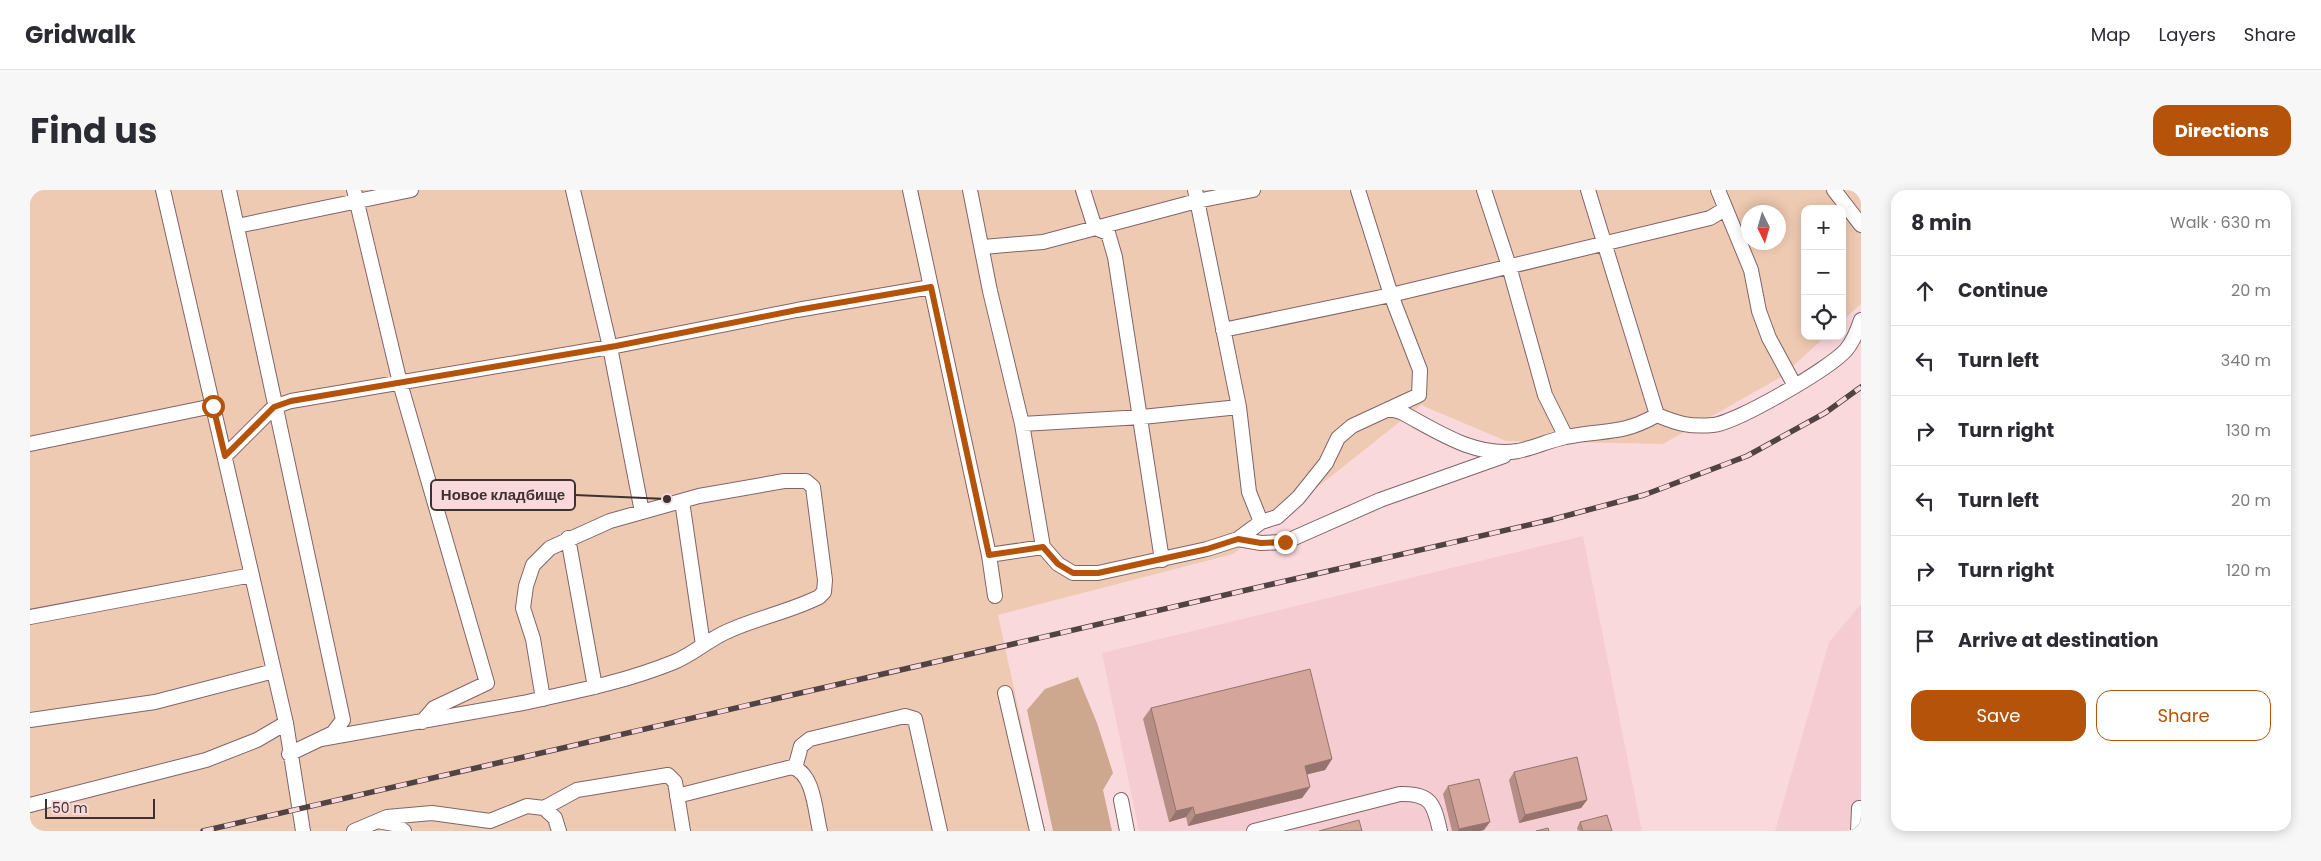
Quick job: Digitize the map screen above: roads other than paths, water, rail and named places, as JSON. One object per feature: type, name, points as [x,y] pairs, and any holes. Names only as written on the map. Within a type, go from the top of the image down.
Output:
[{"type":"lane","points":[[163,190],[286,723],[289,754],[303,831]]},
{"type":"lane","points":[[229,190],[274,407],[343,720],[333,733],[289,754]]},
{"type":"lane","points":[[237,226],[355,196],[411,190]]},
{"type":"lane","points":[[573,190],[610,348],[642,512]]},
{"type":"lane","points":[[910,190],[989,555],[995,596]]},
{"type":"lane","points":[[970,190],[990,292],[1022,424],[1043,547],[1058,564],[1073,573],[1098,573],[1162,560],[1238,539],[1260,522],[1277,516],[1298,498],[1326,463],[1338,438],[1352,426],[1419,395],[1420,370],[1391,295],[1358,190]]},
{"type":"lane","points":[[1083,190],[1095,228]]},
{"type":"lane","points":[[982,247],[1043,242],[1095,228],[1196,196],[1253,190]]},
{"type":"lane","points":[[1484,190],[1509,266],[1546,395],[1566,437]]},
{"type":"lane","points":[[1588,190],[1657,415]]},
{"type":"lane","points":[[1718,190],[1751,270],[1759,311],[1769,338],[1795,386]]},
{"type":"lane","points":[[1834,190],[1861,225]]},
{"type":"lane","points":[[355,196],[400,383],[487,683],[434,708],[422,722]]},
{"type":"lane","points":[[1196,196],[1239,407],[1250,492],[1260,522]]},
{"type":"lane","points":[[1223,330],[1391,295],[1710,218],[1725,209]]},
{"type":"lane","points":[[1095,228],[1108,233],[1115,257],[1142,417],[1162,560]]},
{"type":"lane","points":[[225,456],[274,407],[291,401],[610,348],[797,310],[931,287]]},
{"type":"lane","points":[[1657,415],[1682,425],[1715,425],[1753,409],[1795,386],[1846,350],[1861,320]]},
{"type":"lane","points":[[30,444],[213,406]]},
{"type":"lane","points":[[1022,424],[1142,417],[1239,407]]},
{"type":"lane","points":[[1390,409],[1402,412],[1474,449],[1494,453],[1519,451]]},
{"type":"lane","points":[[1238,539],[1261,543],[1285,542],[1380,500],[1519,451],[1566,437],[1610,433],[1637,426],[1657,415]]},
{"type":"lane","points":[[321,739],[422,722],[543,699],[595,687],[675,662],[727,631],[805,604],[819,597],[824,592],[826,580],[813,487],[806,481],[784,481],[682,501],[610,521],[568,538],[550,548],[533,565],[526,586],[523,608],[532,639],[543,699]]},
{"type":"lane","points":[[682,501],[703,645]]},
{"type":"lane","points":[[568,538],[595,687]]},
{"type":"lane","points":[[989,555],[1043,547]]},
{"type":"lane","points":[[30,617],[252,575]]},
{"type":"lane","points":[[30,720],[155,702],[274,672]]},
{"type":"lane","points":[[1005,693],[1037,831]]},
{"type":"lane","points":[[795,768],[801,746],[810,739],[905,716],[915,719],[940,831]]},
{"type":"lane","points":[[30,805],[206,760],[257,740],[286,723]]},
{"type":"lane","points":[[677,796],[764,773],[795,768],[800,769],[808,779],[820,831]]},
{"type":"lane","points":[[354,831],[387,817],[432,812],[490,821],[527,806],[544,808],[577,790],[668,775],[675,782],[683,831]]},
{"type":"lane","points":[[1254,831],[1400,794],[1413,794],[1427,798],[1435,808],[1440,831]]},
{"type":"lane","points":[[1120,800],[1127,831]]},
{"type":"lane","points":[[544,808],[554,818],[559,831]]},
{"type":"lane","points":[[1858,831],[1859,808],[1861,808]]},
{"type":"lane","points":[[378,821],[394,824],[404,831]]},
{"type":"railway","points":[[203,831],[1550,520],[1644,495],[1747,456],[1825,413],[1861,387]]},
{"type":"place","name":"Новое кладбище","points":[[667,499]]}]
